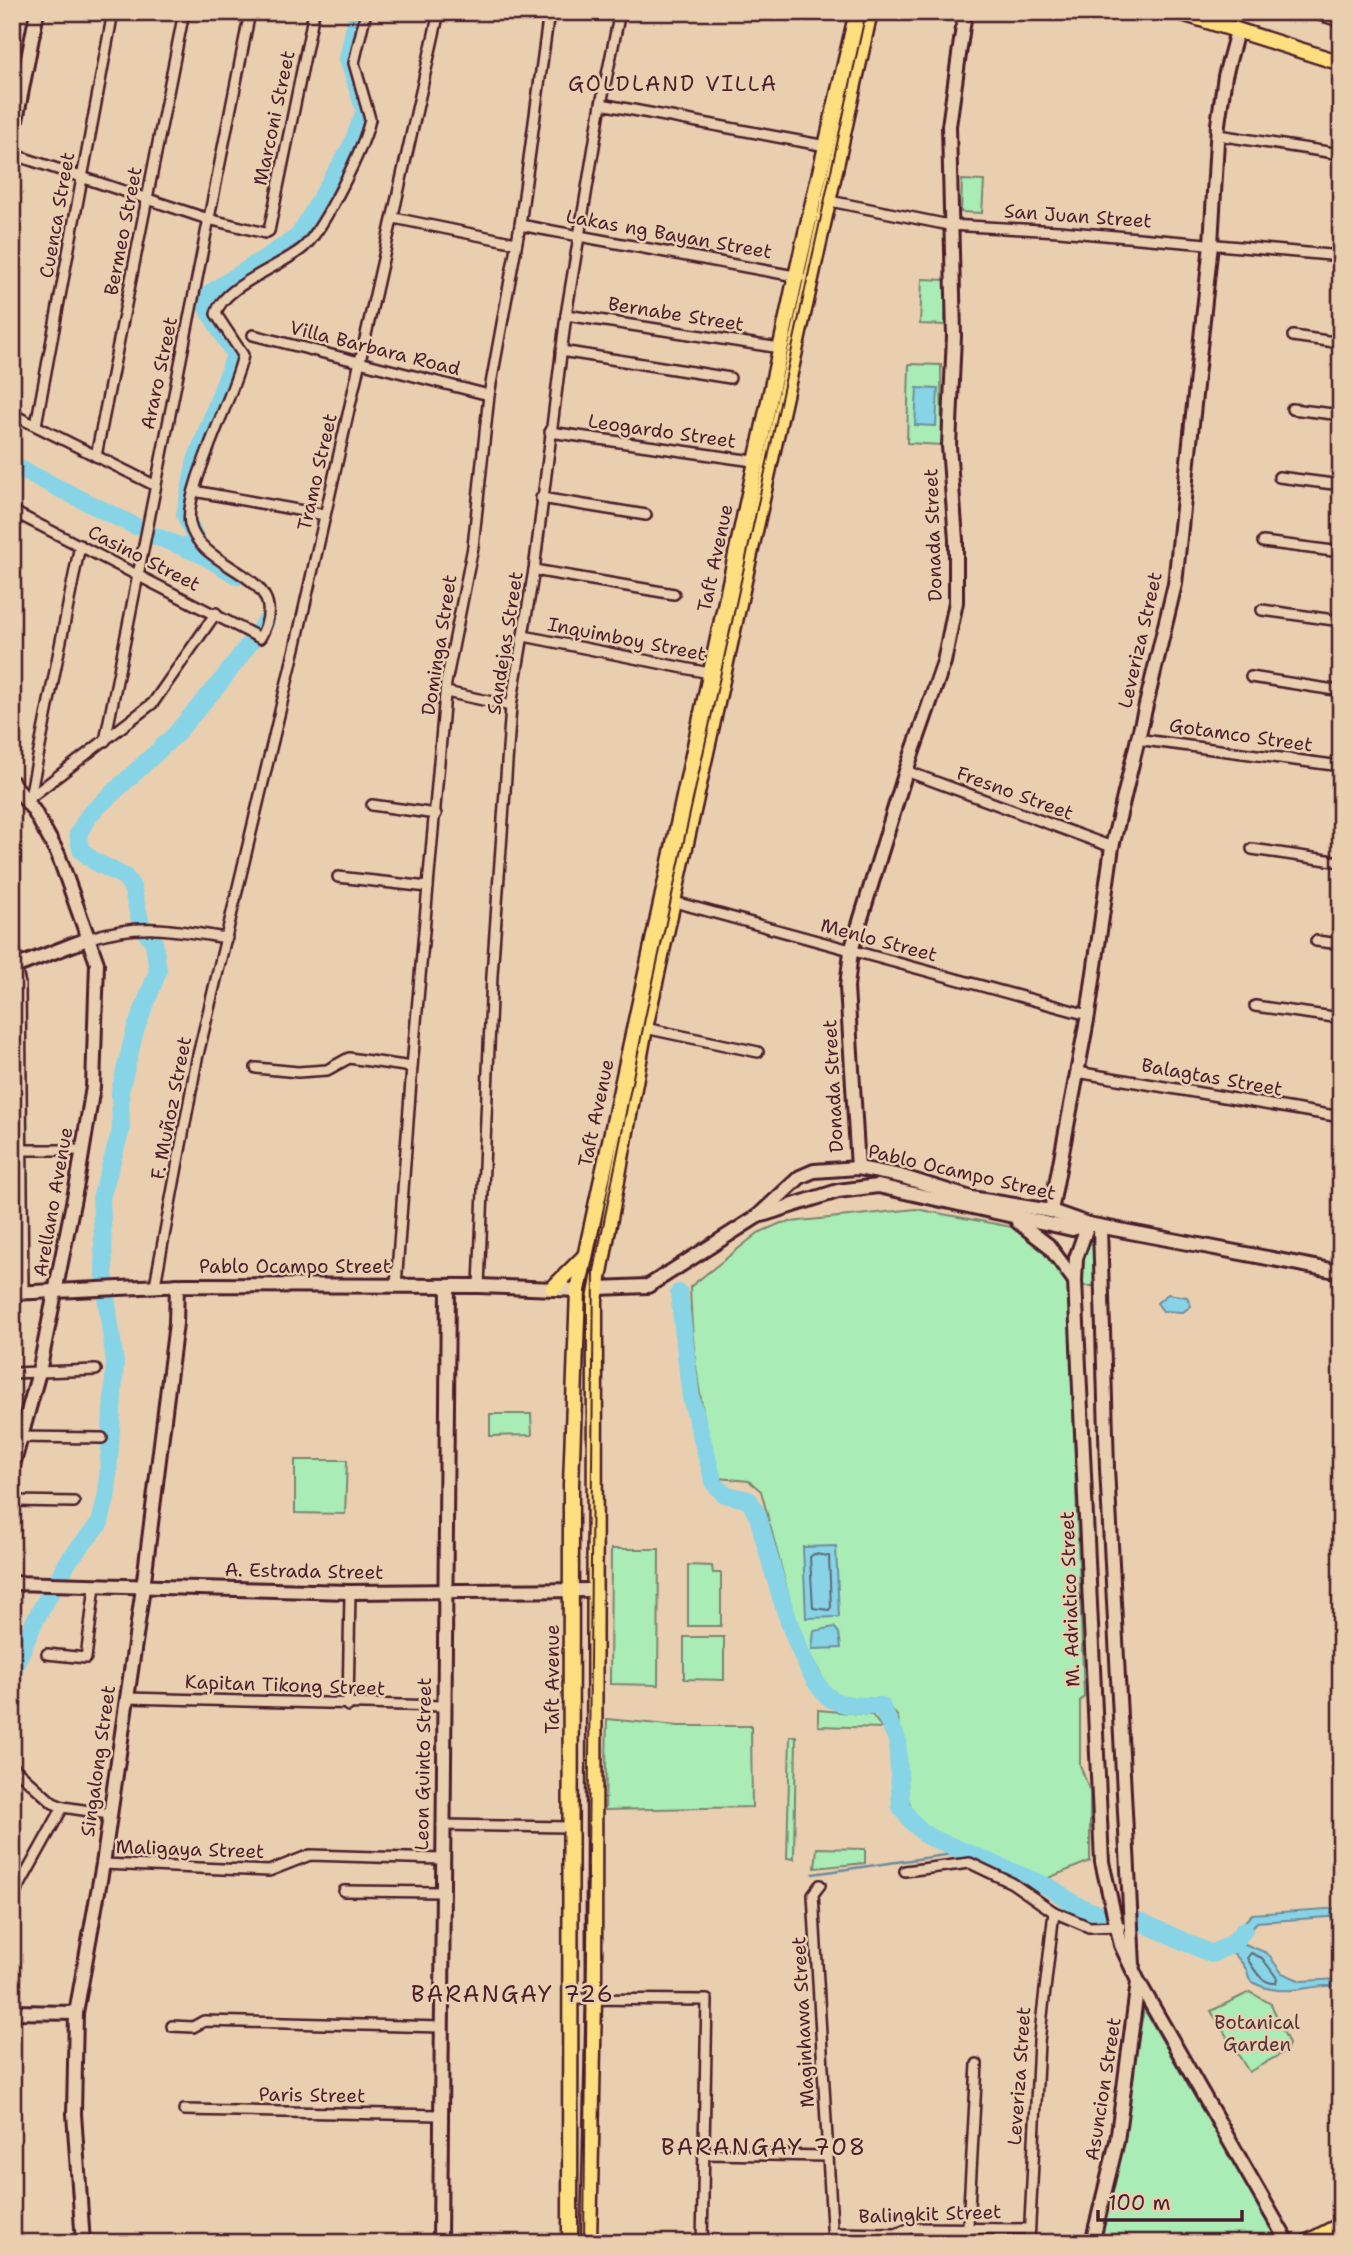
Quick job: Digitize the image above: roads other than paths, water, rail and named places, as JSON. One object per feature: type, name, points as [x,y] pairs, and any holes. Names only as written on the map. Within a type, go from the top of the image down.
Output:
[{"type":"main road","name":"Taft Avenue","points":[[570,2243],[571,1485],[578,1290],[639,1027],[777,394],[811,280],[826,146],[857,12]]},
{"type":"main road","name":"Taft Avenue","points":[[777,394],[780,348],[796,276],[822,199],[870,12]]},
{"type":"main road","points":[[1179,12],[1341,63]]},
{"type":"main road","points":[[1320,56],[1329,56],[1341,49]]},
{"type":"main road","name":"Taft Avenue","points":[[589,2243],[594,1999],[595,1312],[639,1027]]},
{"type":"main road","points":[[553,1288],[587,1253]]},
{"type":"main road","points":[[570,1757],[594,1755]]},
{"type":"main road","points":[[1306,2243],[1341,2225]]},
{"type":"street","points":[[12,141],[37,12]]},
{"type":"street","name":"Cuenca Street","points":[[36,425],[113,12]]},
{"type":"street","name":"Bermeo Street","points":[[96,456],[184,12]]},
{"type":"street","name":"Araro Street","points":[[105,741],[250,12]]},
{"type":"street","name":"Marconi Street","points":[[208,219],[260,233],[269,231],[314,12]]},
{"type":"street","points":[[325,515],[194,491],[239,374],[243,355],[219,320],[217,307],[243,285],[306,245],[323,222],[369,128],[370,112],[354,63],[366,12]]},
{"type":"street","name":"Tramo Street","points":[[227,938],[394,218],[439,12]]},
{"type":"street","name":"Dominga Street","points":[[396,1286],[412,1067],[446,692],[473,547],[489,394],[520,225],[549,12]]},
{"type":"street","name":"Sandejas Street","points":[[480,1286],[492,975],[511,705],[534,570],[566,315],[601,104],[620,12]]},
{"type":"street","name":"Donada Street","points":[[858,1168],[847,987],[851,951],[906,771],[944,662],[956,602],[956,540],[949,457],[954,310],[949,225],[949,126],[965,12]]},
{"type":"street","name":"Leveriza Street","points":[[1051,1211],[1088,1015],[1112,848],[1136,738],[1175,584],[1210,244],[1218,135],[1225,76],[1237,31]]},
{"type":"street","points":[[601,104],[826,146]]},
{"type":"street","points":[[1218,135],[1341,154]]},
{"type":"street","points":[[12,154],[82,175],[208,219]]},
{"type":"street","name":"San Juan Street","points":[[822,199],[949,225],[1341,256]]},
{"type":"street","points":[[394,218],[516,243]]},
{"type":"street","name":"Lakas ng Bayan Street","points":[[520,225],[811,280]]},
{"type":"street","name":"Bernabe Street","points":[[566,315],[780,348]]},
{"type":"street","name":"Villa Barbara Road","points":[[253,335],[489,394]]},
{"type":"street","points":[[1293,336],[1341,343]]},
{"type":"street","points":[[561,351],[730,378]]},
{"type":"street","points":[[1292,409],[1341,415]]},
{"type":"street","points":[[12,414],[154,485]]},
{"type":"street","name":"Leogardo Street","points":[[550,432],[762,465]]},
{"type":"street","points":[[1279,477],[1341,485]]},
{"type":"street","name":"Casino Street","points":[[14,512],[259,638],[269,622],[269,603],[264,593],[199,543],[190,524],[194,491]]},
{"type":"street","points":[[541,498],[646,515]]},
{"type":"street","points":[[12,535],[14,512]]},
{"type":"street","points":[[1263,542],[1341,552]]},
{"type":"street","points":[[28,798],[80,545]]},
{"type":"street","points":[[534,570],[674,594]]},
{"type":"street","points":[[1262,610],[1341,621]]},
{"type":"street","points":[[28,798],[153,703],[216,614]]},
{"type":"street","name":"Inquimboy Street","points":[[524,636],[717,675]]},
{"type":"street","points":[[1251,677],[1341,691]]},
{"type":"street","points":[[446,692],[511,705]]},
{"type":"street","name":"Gotamco Street","points":[[1136,738],[1341,766]]},
{"type":"street","name":"Fresno Street","points":[[906,771],[1112,848]]},
{"type":"street","name":"Arellano Avenue","points":[[12,782],[28,798],[58,854],[97,963],[93,1087],[58,1291],[39,1372],[17,1437],[12,1469]]},
{"type":"street","points":[[372,805],[436,814]]},
{"type":"street","points":[[1252,849],[1341,862]]},
{"type":"street","points":[[338,877],[428,887]]},
{"type":"street","name":"Menlo Street","points":[[667,900],[1088,1015]]},
{"type":"street","points":[[15,967],[120,929],[152,927],[227,938]]},
{"type":"street","name":"F. Muñoz Street","points":[[155,1285],[197,1059],[227,938]]},
{"type":"street","points":[[1316,941],[1341,944]]},
{"type":"street","points":[[12,952],[20,984],[18,1293]]},
{"type":"street","points":[[1255,1006],[1341,1018]]},
{"type":"street","points":[[639,1027],[758,1052]]},
{"type":"street","points":[[256,1068],[298,1072],[327,1070],[349,1058],[412,1067]]},
{"type":"street","name":"Balagtas Street","points":[[1077,1072],[1341,1117]]},
{"type":"street","points":[[17,1150],[82,1150]]},
{"type":"street","name":"Pablo Ocampo Street","points":[[598,1288],[648,1286],[758,1216],[800,1177],[814,1171],[858,1168],[971,1198],[1051,1211],[1094,1225],[1341,1272]]},
{"type":"street","points":[[874,1171],[878,1186]]},
{"type":"street","points":[[800,1177],[809,1199]]},
{"type":"street","name":"Pablo Ocampo Street","points":[[758,1216],[838,1191],[878,1186],[1012,1218],[1072,1229],[1094,1225]]},
{"type":"street","points":[[1012,1218],[1048,1245],[1075,1280]]},
{"type":"street","name":"M. Adriatico Street","points":[[1094,1225],[1076,1258],[1075,1280],[1101,1848],[1121,1945],[1138,1982],[1288,2243]]},
{"type":"street","name":"M. Adriatico Street","points":[[1094,1225],[1133,1969]]},
{"type":"street","name":"Pablo Ocampo Street","points":[[18,1293],[155,1285],[480,1286],[578,1290]]},
{"type":"street","name":"Singalong Street","points":[[83,2243],[74,2114],[76,2013],[103,1864],[143,1588],[176,1323],[177,1285]]},
{"type":"street","name":"Leon Guinto Street","points":[[440,2243],[441,1858],[448,1286]]},
{"type":"street","points":[[12,1373],[96,1370]]},
{"type":"street","points":[[17,1437],[102,1438]]},
{"type":"street","points":[[12,1501],[74,1502]]},
{"type":"street","name":"A. Estrada Street","points":[[12,1583],[350,1592],[594,1590]]},
{"type":"street","points":[[47,1654],[86,1658],[95,1586]]},
{"type":"street","points":[[348,1706],[350,1592]]},
{"type":"street","name":"Kapitan Tikong Street","points":[[126,1698],[348,1706],[443,1706]]},
{"type":"street","points":[[12,1766],[43,1796],[63,1807],[109,1814]]},
{"type":"street","points":[[12,1899],[63,1807]]},
{"type":"street","points":[[442,1825],[569,1827]]},
{"type":"street","name":"Maligaya Street","points":[[103,1864],[269,1871],[310,1855],[441,1858]]},
{"type":"street","points":[[905,1871],[970,1863],[1012,1883],[1054,1912],[1088,1927],[1132,1921]]},
{"type":"street","name":"Maginhawa Street","points":[[820,1885],[813,1894],[833,2238]]},
{"type":"street","points":[[344,1891],[442,1892]]},
{"type":"street","name":"Leveriza Street","points":[[1028,2243],[1039,2042],[1054,1912]]},
{"type":"street","name":"Asuncion Street","points":[[1092,2243],[1116,2141],[1138,1982]]},
{"type":"street","points":[[569,1999],[707,2000],[702,2243]]},
{"type":"street","points":[[12,2012],[76,2013]]},
{"type":"street","points":[[172,2026],[193,2027],[204,2021],[442,2027]]},
{"type":"street","points":[[967,2243],[977,2064]]},
{"type":"street","name":"Paris Street","points":[[184,2110],[440,2115]]},
{"type":"street","points":[[703,2154],[827,2157]]},
{"type":"street","name":"Balingkit Street","points":[[833,2238],[895,2234],[911,2228],[1029,2229]]},
{"type":"water","points":[[917,388],[938,389],[936,426],[915,425]]},
{"type":"water","points":[[1168,1294],[1187,1297],[1191,1306],[1183,1312],[1163,1311],[1157,1303]]},
{"type":"water","points":[[836,1546],[839,1617],[806,1618],[803,1547]]},
{"type":"water","points":[[834,1627],[839,1633],[841,1648],[812,1649],[814,1631]]},
{"type":"water","points":[[1341,1908],[1341,1916],[1257,1922],[1240,1942],[1267,1953],[1282,1973],[1301,1981],[1341,1979],[1341,1986],[1285,1990],[1264,1987],[1251,1981],[1241,1962],[1224,1944],[1252,1914]]},
{"type":"waterway","points":[[238,576],[203,555],[185,515],[196,461],[235,355],[205,304],[210,293],[298,237],[351,147],[365,111],[348,59],[358,12]]},
{"type":"waterway","points":[[12,465],[135,526]]},
{"type":"waterway","points":[[155,536],[203,555]]},
{"type":"waterway","points":[[12,1673],[35,1620],[69,1560],[100,1523],[107,1494],[115,1363],[105,1288],[101,1198],[121,1130],[120,1091],[135,1031],[158,971],[154,942],[142,928],[132,887],[125,877],[94,861],[81,850],[78,834],[89,815],[173,737],[223,679],[266,621]]},
{"type":"waterway","points":[[679,1293],[691,1398],[714,1483],[724,1494],[749,1500],[758,1517],[797,1644],[820,1688],[833,1700],[844,1704],[881,1706],[897,1739],[901,1807],[912,1822],[927,1836],[1051,1888],[1074,1904],[1100,1915],[1116,1915],[1141,1922],[1212,1954],[1233,1943],[1244,1930]]},
{"type":"waterway","points":[[813,1874],[966,1852]]},
{"type":"tram line","points":[[584,2243],[594,1271],[645,1018],[866,12]]},
{"type":"district","name":"GOLDLAND VILLA","points":[[673,84]]},
{"type":"district","name":"BARANGAY 726","points":[[513,1994]]},
{"type":"district","name":"BARANGAY 708","points":[[764,2147]]},
{"type":"park label","name":"Botanical Garden","points":[[1257,2033]]}]
